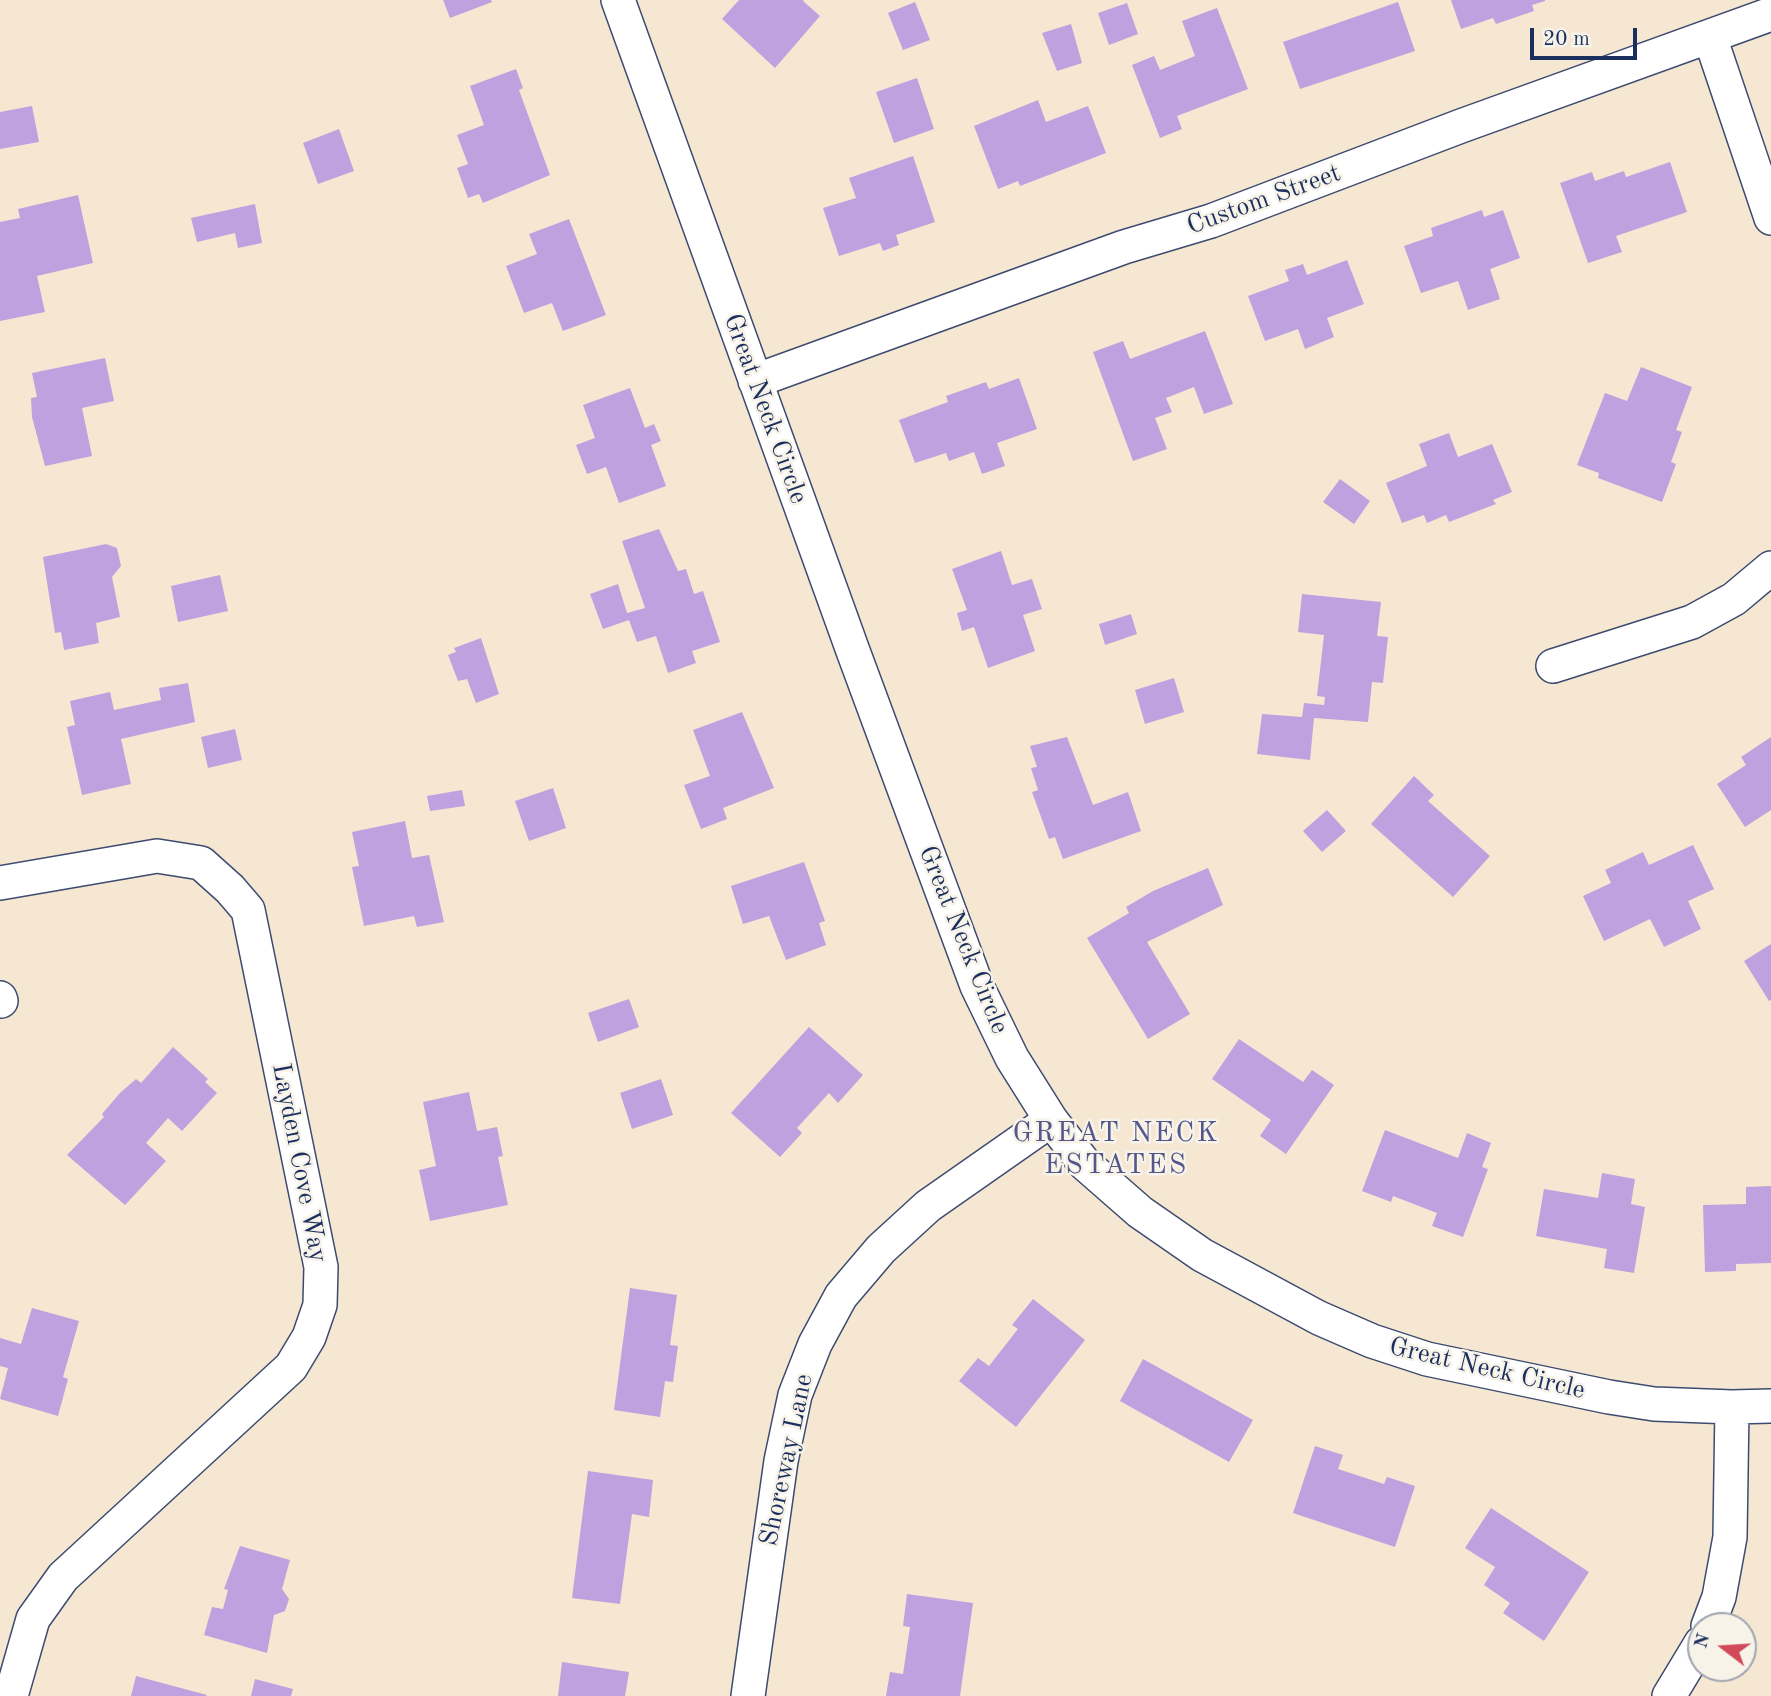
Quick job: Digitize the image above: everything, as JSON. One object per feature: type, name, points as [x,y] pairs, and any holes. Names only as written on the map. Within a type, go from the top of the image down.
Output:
[{"type":"street","name":"Great Neck Circle","points":[[618,0],[977,986],[1012,1058],[1051,1120],[1084,1163],[1150,1219],[1213,1261],[1319,1318],[1372,1341],[1427,1359],[1609,1397],[1654,1404],[1771,1406]]},
{"type":"street","name":"Custom Street","points":[[755,381],[1124,247],[1211,221],[1771,14]]},
{"type":"street","points":[[1710,37],[1771,218]]},
{"type":"street","points":[[1553,666],[1692,622],[1734,599],[1771,568]]},
{"type":"street","name":"Layden Cove Way","points":[[0,883],[158,856],[201,863],[230,889],[248,910],[321,1267],[320,1305],[309,1337],[291,1367],[63,1577],[33,1619],[11,1696]]},
{"type":"street","name":"Shoreway Lane","points":[[748,1696],[781,1461],[795,1395],[814,1344],[841,1296],[881,1249],[928,1206],[1051,1120]]},
{"type":"street","points":[[1713,1612],[1719,1597],[1730,1537],[1732,1407]]},
{"type":"street","points":[[1669,1696],[1687,1666]]},
{"type":"building","points":[[443,0],[491,0],[492,2],[450,18]]},
{"type":"building","points":[[739,0],[804,0],[820,16],[775,68],[722,19]]},
{"type":"building","points":[[1451,0],[1545,1],[1532,5],[1534,11],[1496,24],[1493,18],[1461,29]]},
{"type":"building","points":[[915,2],[930,40],[903,50],[888,13]]},
{"type":"building","points":[[1398,2],[1415,51],[1300,89],[1283,42]]},
{"type":"building","points":[[1127,3],[1138,34],[1109,45],[1098,13]]},
{"type":"building","points":[[1217,8],[1248,89],[1177,116],[1182,129],[1160,138],[1132,65],[1154,56],[1160,70],[1195,56],[1182,21]]},
{"type":"building","points":[[1071,24],[1082,63],[1057,71],[1042,33]]},
{"type":"building","points":[[516,69],[523,88],[519,90],[550,175],[483,203],[479,194],[468,198],[457,168],[468,164],[457,135],[484,125],[470,86]]},
{"type":"building","points":[[917,78],[934,129],[894,143],[876,92]]},
{"type":"building","points":[[1038,100],[1046,122],[1088,106],[1106,153],[1020,186],[1018,181],[998,189],[974,126]]},
{"type":"building","points":[[32,106],[39,142],[0,149],[0,112]]},
{"type":"building","points":[[339,129],[354,171],[318,184],[303,143]]},
{"type":"building","points":[[913,156],[935,222],[896,235],[899,245],[883,251],[880,243],[839,256],[823,208],[856,198],[849,178]]},
{"type":"building","points":[[1670,162],[1687,212],[1616,236],[1622,252],[1588,263],[1560,183],[1592,172],[1595,181],[1624,171],[1626,177]]},
{"type":"building","points":[[78,195],[93,263],[37,276],[45,312],[0,321],[0,222],[20,218],[18,209]]},
{"type":"building","points":[[255,204],[262,243],[238,248],[235,233],[197,242],[191,218]]},
{"type":"building","points":[[1482,210],[1484,217],[1503,210],[1520,258],[1490,269],[1500,299],[1468,310],[1458,281],[1421,293],[1404,246],[1433,236],[1431,228]]},
{"type":"building","points":[[569,219],[606,315],[563,331],[552,303],[524,313],[506,266],[537,254],[529,234]]},
{"type":"building","points":[[1347,260],[1364,304],[1327,318],[1334,337],[1305,349],[1298,329],[1265,341],[1248,296],[1289,281],[1285,270],[1303,264],[1307,275]]},
{"type":"building","points":[[1205,331],[1233,404],[1204,414],[1194,387],[1166,398],[1172,412],[1155,418],[1167,449],[1133,461],[1093,352],[1123,341],[1130,359]]},
{"type":"building","points":[[105,358],[114,401],[82,408],[92,456],[45,466],[32,417],[31,398],[37,397],[32,373]]},
{"type":"building","points":[[1641,367],[1692,387],[1676,430],[1682,432],[1671,462],[1676,464],[1662,502],[1598,478],[1599,473],[1577,465],[1605,393],[1627,401]]},
{"type":"building","points":[[1019,378],[1037,429],[997,443],[1005,466],[982,474],[974,452],[949,461],[946,453],[915,463],[899,420],[948,402],[946,396],[986,382],[989,389]]},
{"type":"building","points":[[630,388],[645,428],[654,424],[661,441],[651,445],[666,486],[619,503],[606,467],[587,474],[576,445],[595,438],[583,405]]},
{"type":"building","points":[[1449,433],[1458,457],[1492,444],[1512,492],[1493,500],[1496,504],[1449,522],[1446,515],[1427,523],[1424,515],[1402,523],[1386,483],[1427,466],[1419,444]]},
{"type":"building","points":[[1340,479],[1370,501],[1354,524],[1323,502]]},
{"type":"building","points":[[659,529],[678,571],[686,569],[694,594],[703,591],[720,642],[692,651],[696,663],[668,673],[656,636],[637,642],[629,620],[603,629],[590,594],[618,584],[627,613],[645,608],[622,541]]},
{"type":"building","points":[[106,544],[117,548],[121,566],[112,577],[120,617],[96,623],[99,643],[64,650],[61,632],[55,633],[43,557]]},
{"type":"building","points":[[1001,551],[1012,585],[1032,579],[1042,609],[1023,615],[1035,651],[988,668],[974,627],[962,631],[957,613],[967,610],[952,569]]},
{"type":"building","points":[[220,575],[228,611],[178,622],[171,586]]},
{"type":"building","points":[[1302,594],[1381,602],[1377,636],[1388,637],[1383,683],[1372,682],[1368,722],[1314,718],[1310,760],[1257,754],[1262,714],[1302,717],[1304,703],[1324,705],[1325,697],[1317,696],[1324,635],[1298,632]]},
{"type":"building","points":[[1131,614],[1137,634],[1105,645],[1099,624]]},
{"type":"building","points":[[481,638],[499,694],[476,703],[467,679],[458,681],[448,655],[456,652],[454,648]]},
{"type":"building","points":[[1174,678],[1184,712],[1145,724],[1135,690]]},
{"type":"building","points":[[188,683],[195,722],[121,739],[131,784],[82,795],[67,727],[75,725],[70,701],[110,692],[114,710],[161,700],[159,688]]},
{"type":"building","points":[[742,712],[774,788],[723,808],[727,819],[701,829],[684,785],[710,776],[693,730]]},
{"type":"building","points":[[235,729],[242,760],[208,768],[201,737]]},
{"type":"building","points":[[1067,737],[1093,805],[1128,792],[1141,831],[1063,859],[1055,837],[1049,839],[1032,792],[1038,790],[1031,768],[1037,767],[1030,746]]},
{"type":"building","points":[[1771,737],[1771,810],[1745,827],[1717,784],[1746,765],[1741,757]]},
{"type":"building","points":[[1414,776],[1434,795],[1428,801],[1490,856],[1453,897],[1371,824]]},
{"type":"building","points":[[553,788],[566,828],[529,841],[515,801]]},
{"type":"building","points":[[462,790],[465,806],[430,811],[427,796]]},
{"type":"building","points":[[1327,810],[1346,831],[1322,852],[1303,831]]},
{"type":"building","points":[[405,821],[412,858],[429,855],[444,922],[417,927],[414,916],[364,926],[352,867],[359,866],[352,832]]},
{"type":"building","points":[[1693,845],[1714,889],[1688,901],[1701,929],[1664,947],[1650,919],[1604,941],[1583,896],[1611,883],[1605,870],[1643,852],[1649,865]]},
{"type":"building","points":[[804,862],[825,921],[819,923],[826,945],[786,960],[769,916],[743,924],[731,886]]},
{"type":"building","points":[[1208,868],[1223,905],[1147,942],[1190,1014],[1148,1039],[1087,938],[1129,913],[1126,907],[1153,891]]},
{"type":"building","points":[[1771,944],[1771,1000],[1769,1001],[1744,961]]},
{"type":"building","points":[[629,999],[639,1027],[598,1042],[588,1013]]},
{"type":"building","points":[[809,1027],[863,1075],[838,1103],[829,1093],[797,1128],[802,1133],[780,1157],[731,1113]]},
{"type":"building","points":[[1239,1039],[1303,1082],[1312,1070],[1334,1085],[1286,1154],[1260,1136],[1271,1120],[1212,1079]]},
{"type":"building","points":[[173,1047],[208,1079],[205,1082],[217,1093],[182,1131],[168,1118],[146,1143],[166,1161],[125,1205],[67,1155],[104,1117],[102,1114],[120,1093],[136,1079],[141,1083]]},
{"type":"building","points":[[661,1079],[673,1115],[632,1129],[620,1093]]},
{"type":"building","points":[[469,1092],[477,1131],[497,1127],[503,1156],[498,1157],[508,1205],[430,1221],[419,1170],[436,1166],[423,1102]]},
{"type":"building","points":[[1385,1130],[1458,1158],[1467,1133],[1491,1143],[1482,1167],[1488,1169],[1463,1237],[1432,1226],[1437,1213],[1393,1196],[1391,1202],[1362,1191]]},
{"type":"building","points":[[1602,1173],[1635,1179],[1631,1204],[1645,1207],[1634,1273],[1604,1268],[1607,1249],[1536,1236],[1544,1189],[1598,1198]]},
{"type":"building","points":[[1771,1186],[1771,1263],[1736,1264],[1736,1271],[1705,1272],[1703,1205],[1746,1204],[1746,1187]]},
{"type":"building","points":[[630,1288],[677,1295],[670,1345],[678,1346],[673,1382],[665,1381],[660,1417],[614,1410]]},
{"type":"building","points":[[1033,1299],[1085,1340],[1016,1427],[959,1381],[978,1358],[989,1366],[1018,1329],[1012,1325]]},
{"type":"building","points":[[32,1308],[79,1321],[63,1377],[68,1379],[58,1416],[0,1399],[8,1368],[0,1366],[0,1338],[21,1344]]},
{"type":"building","points":[[1143,1359],[1253,1420],[1229,1462],[1120,1401]]},
{"type":"building","points":[[1315,1446],[1343,1455],[1338,1469],[1384,1484],[1387,1477],[1415,1486],[1395,1547],[1293,1513]]},
{"type":"building","points":[[588,1471],[653,1480],[649,1517],[632,1514],[620,1604],[572,1598]]},
{"type":"building","points":[[1491,1508],[1589,1572],[1544,1641],[1503,1613],[1510,1603],[1484,1585],[1495,1567],[1465,1548]]},
{"type":"building","points":[[240,1546],[290,1560],[282,1589],[289,1599],[285,1611],[274,1615],[267,1653],[204,1635],[212,1607],[223,1609],[228,1590],[224,1589]]},
{"type":"building","points":[[907,1594],[973,1603],[960,1696],[886,1696],[890,1672],[903,1674],[910,1627],[903,1626]]},
{"type":"building","points":[[562,1662],[629,1672],[625,1696],[558,1696]]},
{"type":"building","points":[[136,1676],[207,1695],[131,1696]]},
{"type":"building","points":[[255,1679],[293,1689],[291,1696],[251,1696]]},
{"type":"district","name":"GREAT NECK ESTATES","points":[[1116,1150]]}]
